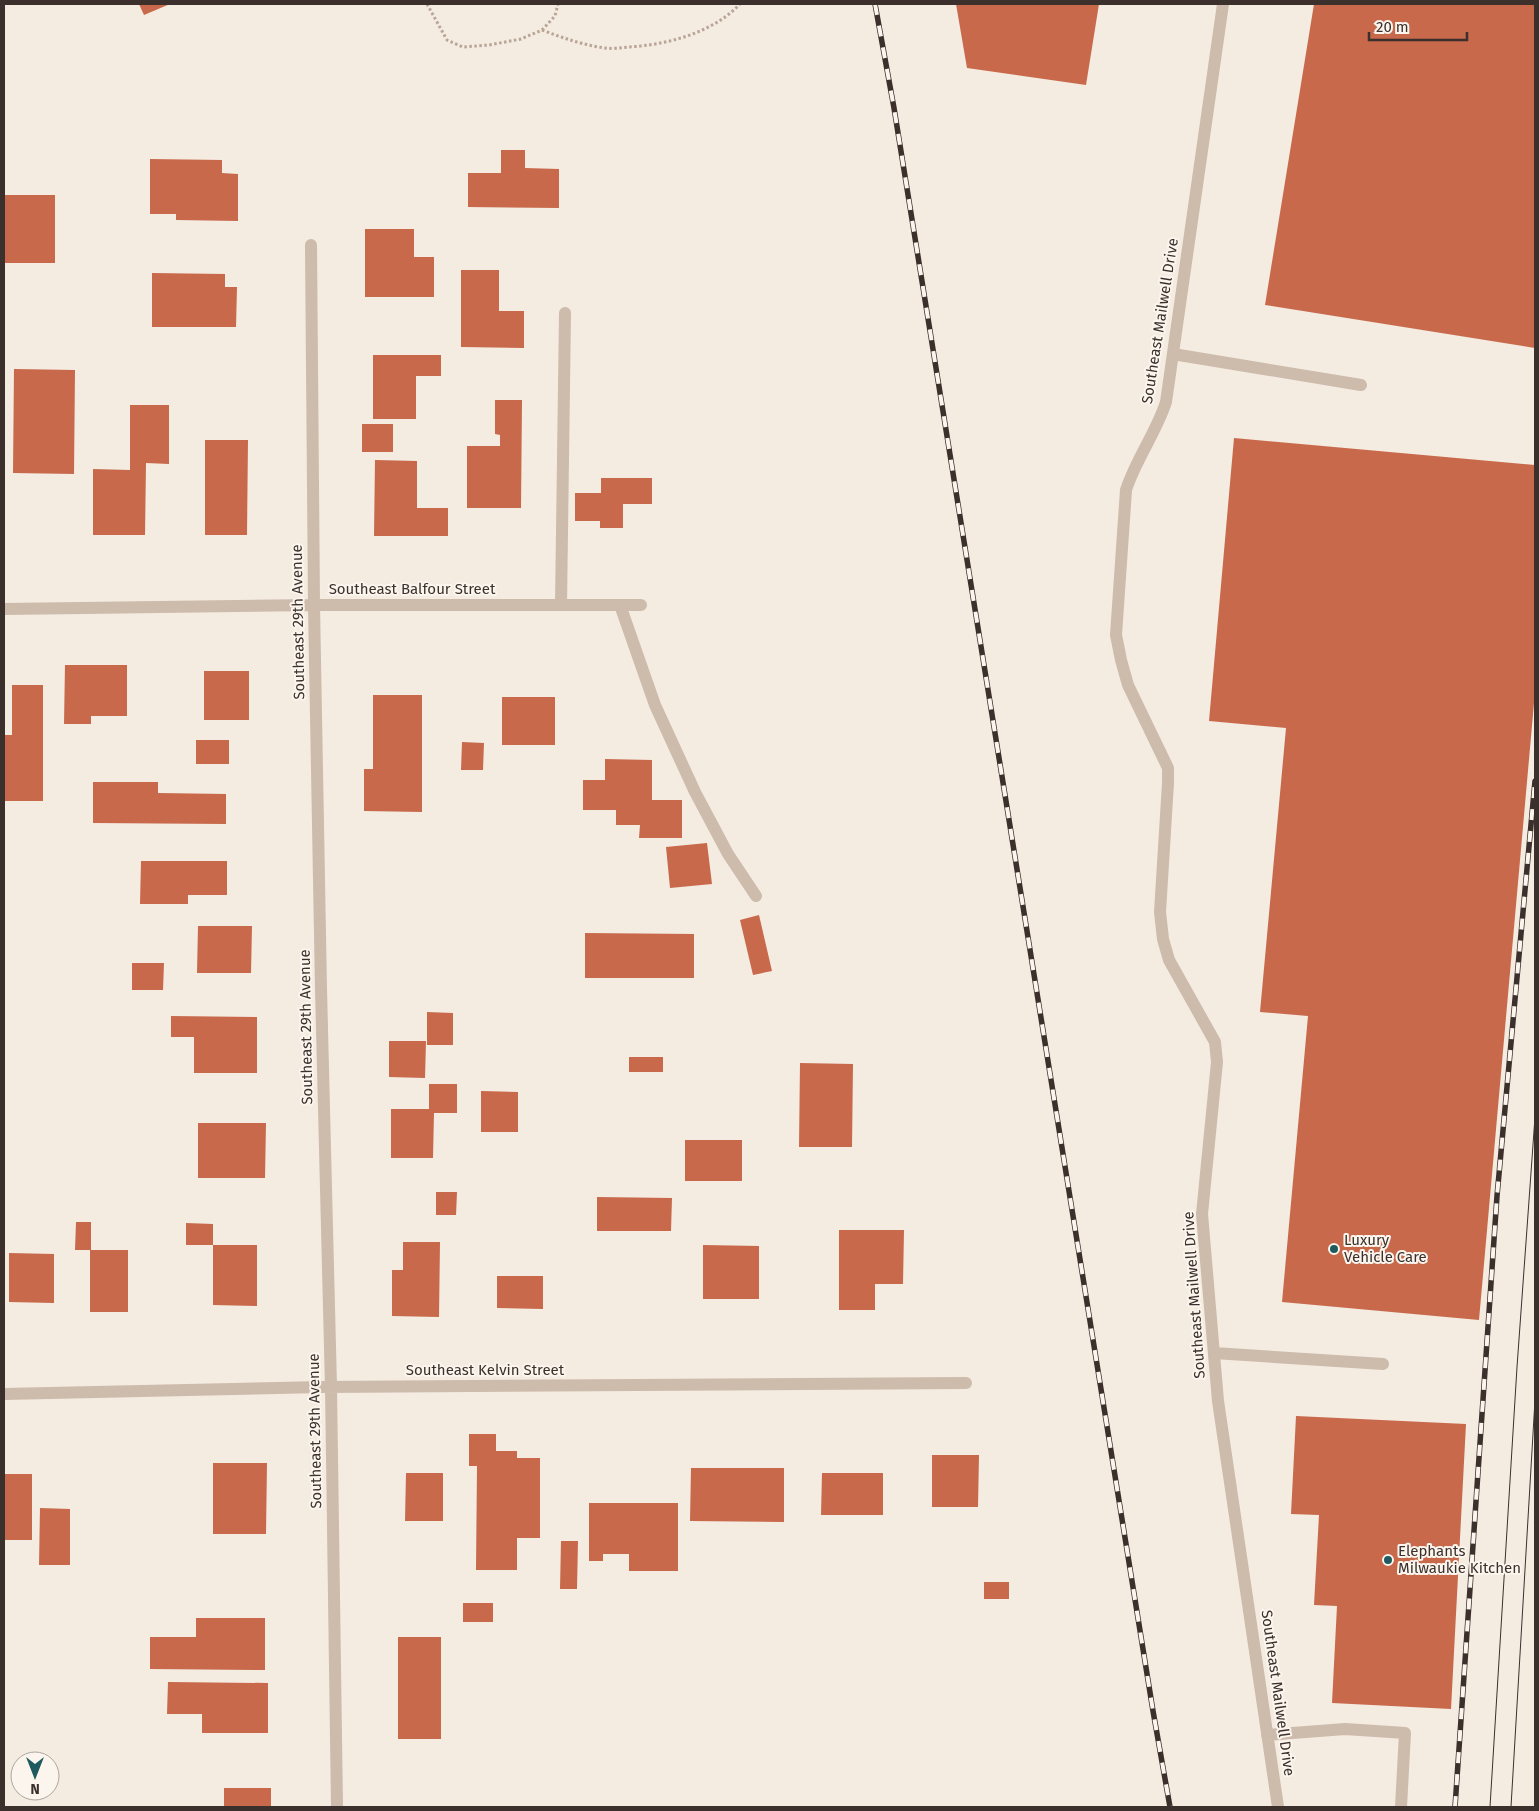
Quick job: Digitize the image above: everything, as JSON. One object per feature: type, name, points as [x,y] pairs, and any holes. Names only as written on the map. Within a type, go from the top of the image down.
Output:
[{"type":"street","name":"Southeast Mailwell Drive","points":[[1224,4],[1166,402],[1160,420],[1132,471],[1126,490],[1116,635],[1120,660],[1128,685],[1168,768],[1160,912],[1163,938],[1170,960],[1215,1042],[1216,1062],[1202,1214],[1218,1400],[1278,1807]]},
{"type":"street","name":"Southeast 29th Avenue","points":[[310,245],[314,605],[331,1387],[337,1807]]},
{"type":"street","points":[[560,605],[566,313]]},
{"type":"street","points":[[1172,354],[1362,386]]},
{"type":"street","name":"Southeast Balfour Street","points":[[4,609],[314,605],[641,605]]},
{"type":"street","points":[[620,605],[655,705],[695,792],[728,854],[756,896]]},
{"type":"street","points":[[1214,1353],[1383,1364]]},
{"type":"street","name":"Southeast Kelvin Street","points":[[4,1394],[331,1387],[966,1383]]},
{"type":"street","points":[[1267,1735],[1345,1729],[1405,1733],[1400,1807]]},
{"type":"path","points":[[427,4],[447,40],[463,47],[489,45],[522,39],[542,30],[555,16],[558,4]]},
{"type":"path","points":[[542,30],[573,42],[607,49],[643,46],[682,38],[708,27],[733,12],[740,4]]},
{"type":"building","points":[[139,4],[170,4],[144,15]]},
{"type":"building","points":[[956,4],[1099,4],[1086,85],[967,68]]},
{"type":"building","points":[[1314,4],[1535,4],[1535,348],[1265,305]]},
{"type":"building","points":[[501,150],[525,150],[525,168],[559,169],[559,208],[468,207],[468,173],[501,173]]},
{"type":"building","points":[[150,159],[222,160],[222,173],[238,174],[238,221],[176,220],[176,214],[150,214]]},
{"type":"building","points":[[4,195],[55,195],[55,263],[4,263]]},
{"type":"building","points":[[365,229],[414,229],[414,257],[434,257],[434,297],[365,297]]},
{"type":"building","points":[[461,270],[499,270],[499,311],[524,311],[524,348],[461,347]]},
{"type":"building","points":[[152,273],[225,274],[225,287],[237,287],[236,327],[152,327]]},
{"type":"building","points":[[373,355],[441,355],[441,376],[416,376],[416,419],[373,419]]},
{"type":"building","points":[[14,369],[75,370],[74,474],[13,473]]},
{"type":"building","points":[[495,400],[522,400],[521,508],[467,508],[467,446],[500,446],[500,435],[495,434]]},
{"type":"building","points":[[130,405],[169,405],[169,464],[146,463],[145,535],[93,535],[93,469],[130,470]]},
{"type":"building","points":[[362,424],[393,424],[393,452],[362,452]]},
{"type":"building","points":[[1234,438],[1535,465],[1535,692],[1479,1320],[1282,1302],[1308,1016],[1260,1012],[1286,728],[1209,721]]},
{"type":"building","points":[[205,440],[248,440],[247,535],[205,535]]},
{"type":"building","points":[[375,460],[417,461],[417,508],[448,508],[448,536],[374,536]]},
{"type":"building","points":[[601,478],[652,478],[652,504],[623,504],[623,528],[600,528],[600,521],[575,521],[575,493],[601,493]]},
{"type":"building","points":[[65,665],[127,665],[127,716],[91,716],[91,724],[64,724]]},
{"type":"building","points":[[204,671],[249,671],[249,720],[204,720]]},
{"type":"building","points":[[12,685],[43,685],[43,801],[4,801],[4,735],[12,735]]},
{"type":"building","points":[[373,695],[422,695],[422,812],[364,811],[364,769],[373,769]]},
{"type":"building","points":[[502,697],[555,697],[555,745],[502,745]]},
{"type":"building","points":[[196,740],[229,740],[229,764],[196,764]]},
{"type":"building","points":[[462,742],[484,743],[483,770],[461,770]]},
{"type":"building","points":[[605,759],[652,760],[652,800],[682,800],[682,838],[639,838],[640,825],[616,825],[616,810],[583,810],[583,780],[605,780]]},
{"type":"building","points":[[93,782],[158,782],[158,793],[226,794],[226,824],[93,823]]},
{"type":"building","points":[[707,843],[712,884],[670,888],[666,847]]},
{"type":"building","points":[[141,861],[227,861],[227,895],[188,895],[188,904],[140,904]]},
{"type":"building","points":[[759,915],[772,971],[753,975],[740,920]]},
{"type":"building","points":[[198,926],[252,926],[251,973],[197,973]]},
{"type":"building","points":[[585,933],[694,934],[694,978],[585,978]]},
{"type":"building","points":[[132,963],[164,963],[163,990],[132,990]]},
{"type":"building","points":[[427,1012],[453,1013],[453,1045],[427,1045]]},
{"type":"building","points":[[171,1016],[257,1017],[257,1073],[194,1073],[194,1037],[171,1037]]},
{"type":"building","points":[[389,1041],[426,1041],[425,1078],[389,1077]]},
{"type":"building","points":[[629,1057],[663,1057],[663,1072],[629,1072]]},
{"type":"building","points":[[800,1063],[853,1064],[852,1147],[799,1147]]},
{"type":"building","points":[[429,1084],[457,1084],[457,1113],[434,1113],[433,1158],[391,1158],[391,1109],[429,1109]]},
{"type":"building","points":[[481,1091],[518,1092],[518,1132],[481,1132]]},
{"type":"building","points":[[198,1123],[266,1123],[265,1178],[198,1178]]},
{"type":"building","points":[[685,1140],[742,1140],[742,1181],[685,1181]]},
{"type":"building","points":[[436,1192],[457,1192],[456,1215],[436,1215]]},
{"type":"building","points":[[597,1197],[672,1198],[671,1231],[597,1231]]},
{"type":"building","points":[[76,1222],[91,1222],[91,1250],[75,1250]]},
{"type":"building","points":[[186,1223],[213,1224],[213,1245],[186,1245]]},
{"type":"building","points":[[839,1230],[904,1230],[903,1284],[875,1284],[875,1310],[839,1310]]},
{"type":"building","points":[[403,1242],[440,1242],[439,1317],[392,1316],[392,1270],[403,1270]]},
{"type":"building","points":[[213,1245],[257,1245],[257,1306],[213,1305]]},
{"type":"building","points":[[703,1245],[759,1246],[759,1299],[703,1299]]},
{"type":"building","points":[[90,1250],[128,1250],[128,1312],[90,1312]]},
{"type":"building","points":[[9,1253],[54,1254],[54,1303],[9,1302]]},
{"type":"building","points":[[497,1276],[543,1276],[543,1309],[497,1308]]},
{"type":"building","name":"Elephants Milwaukie Kitchen","points":[[1296,1416],[1466,1424],[1451,1709],[1332,1703],[1337,1606],[1314,1605],[1319,1515],[1291,1514]]},
{"type":"building","points":[[469,1434],[496,1434],[496,1451],[517,1451],[517,1458],[540,1458],[540,1538],[517,1538],[517,1570],[476,1570],[477,1466],[469,1466]]},
{"type":"building","points":[[932,1455],[979,1455],[978,1507],[932,1507]]},
{"type":"building","points":[[213,1463],[267,1463],[266,1534],[213,1534]]},
{"type":"building","points":[[691,1468],[784,1468],[784,1522],[690,1521]]},
{"type":"building","points":[[406,1473],[443,1473],[443,1521],[405,1521]]},
{"type":"building","points":[[822,1473],[883,1473],[883,1515],[821,1515]]},
{"type":"building","points":[[4,1474],[32,1474],[32,1540],[4,1540]]},
{"type":"building","points":[[589,1503],[678,1503],[678,1571],[629,1571],[629,1554],[603,1554],[603,1561],[589,1561]]},
{"type":"building","points":[[40,1508],[70,1509],[70,1565],[39,1565]]},
{"type":"building","points":[[561,1541],[578,1541],[577,1589],[560,1589]]},
{"type":"building","points":[[984,1582],[1009,1582],[1009,1599],[984,1599]]},
{"type":"building","points":[[463,1603],[493,1603],[493,1622],[463,1622]]},
{"type":"building","points":[[196,1618],[265,1618],[265,1670],[150,1669],[150,1637],[196,1637]]},
{"type":"building","points":[[398,1637],[441,1637],[441,1739],[398,1739]]},
{"type":"building","points":[[168,1682],[268,1683],[268,1733],[202,1733],[202,1714],[167,1714]]},
{"type":"building","points":[[224,1788],[271,1788],[271,1807],[224,1807]]},
{"type":"tram line","points":[[1490,1807],[1517,1367],[1535,1117]]},
{"type":"tram line","points":[[1511,1807],[1535,1400]]},
{"type":"railway","points":[[875,4],[894,108],[1170,1807]]},
{"type":"railway","points":[[1455,1807],[1497,1196],[1535,781]]},
{"type":"place","name":"Luxury Vehicle Care","points":[[1334,1249]]},
{"type":"place","name":"Elephants Milwaukie Kitchen","points":[[1388,1560]]}]
